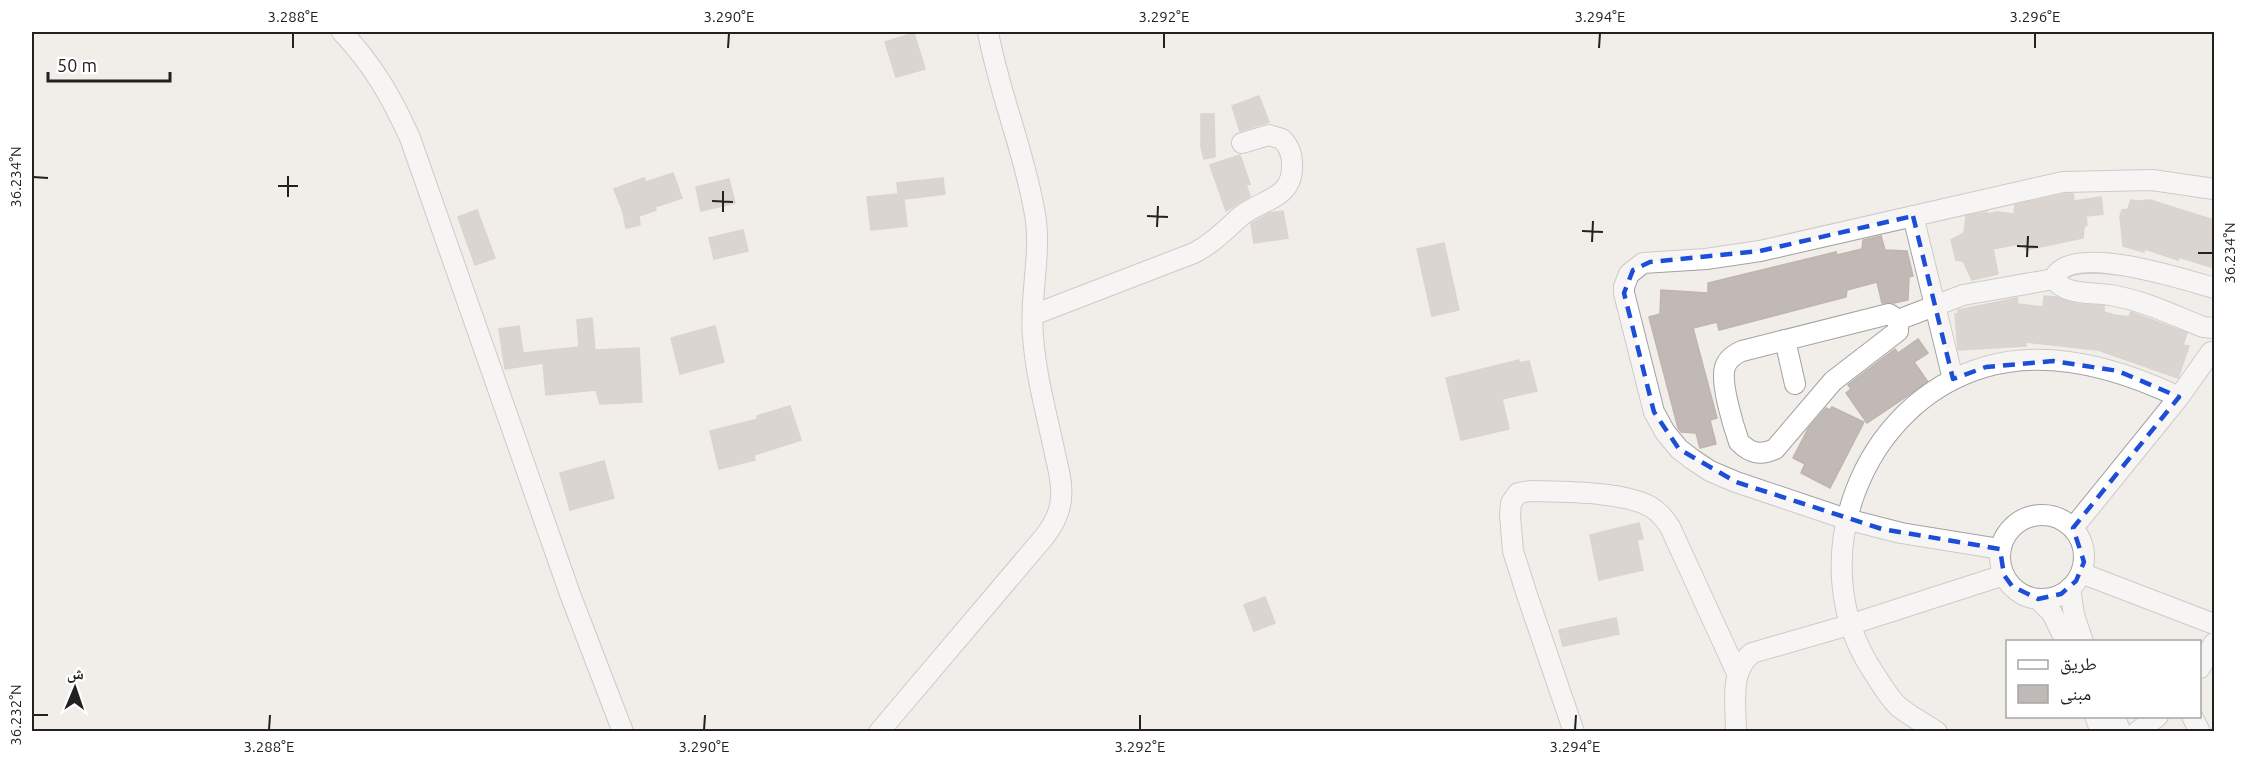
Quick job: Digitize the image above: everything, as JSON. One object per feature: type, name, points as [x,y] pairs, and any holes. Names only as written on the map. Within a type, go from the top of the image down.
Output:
[{"type":"street","points":[[342,32],[364,56],[381,80],[410,138],[570,594],[623,732]]},
{"type":"street","points":[[879,732],[1045,536],[1057,518],[1060,507],[1061,486],[1036,370],[1032,334],[1036,255],[1035,211],[994,68],[988,32]]},
{"type":"street","points":[[1033,315],[1194,253],[1209,245],[1242,215],[1285,190],[1291,181],[1293,171],[1287,144],[1282,139],[1269,135],[1242,143]]},
{"type":"street","points":[[2000,549],[1901,533],[1846,519],[1736,482],[1710,471],[1678,449],[1654,412],[1624,287],[1629,274],[1644,263],[1706,259],[1760,251],[2071,182],[2152,180],[2214,189]]},
{"type":"street","points":[[1913,216],[1953,379]]},
{"type":"street","points":[[2054,279],[2056,273],[2066,267],[2081,263],[2109,263],[2214,288]]},
{"type":"street","points":[[1898,320],[1934,305],[1992,288],[2054,279]]},
{"type":"street","points":[[2054,279],[2064,288],[2119,297],[2203,327],[2214,328]]},
{"type":"street","points":[[1889,314],[1898,320],[1898,331],[1833,381],[1775,449],[1766,453],[1755,453],[1746,449],[1739,441],[1724,380],[1727,362],[1736,353],[1889,314]]},
{"type":"street","points":[[1785,340],[1795,384]]},
{"type":"street","points":[[2073,528],[2179,397],[2211,352]]},
{"type":"street","points":[[1937,732],[1899,706],[1866,660],[1849,625],[1841,580],[1841,549],[1846,519],[1863,474],[1881,442],[1900,419],[1923,398],[1953,379],[1986,367],[2021,361],[2053,361],[2118,371],[2179,397]]},
{"type":"street","points":[[1574,732],[1514,551],[1510,515],[1511,503],[1518,493],[1530,491],[1610,497],[1641,503],[1658,512],[1670,527],[1737,673]]},
{"type":"street","points":[[2076,580],[2061,594],[2038,599],[2024,595],[2012,586],[2004,575],[2000,562],[2000,549],[2005,536],[2024,518],[2037,515],[2050,515],[2063,520],[2073,528],[2084,550],[2084,562],[2076,580],[2074,615],[2082,640]]},
{"type":"street","points":[[1736,732],[1737,673],[1740,665],[1752,653],[1849,625],[2004,575]]},
{"type":"street","points":[[2076,580],[2214,624]]},
{"type":"street","points":[[2038,599],[2052,613],[2065,640]]},
{"type":"street","points":[[2201,665],[2214,643]]},
{"type":"street","points":[[2096,718],[2102,732]]},
{"type":"street","points":[[2114,718],[2121,732]]},
{"type":"street","points":[[2137,732],[2157,718]]},
{"type":"street","points":[[2193,718],[2200,732]]},
{"type":"highlighted area","points":[[1913,216],[1953,379],[1986,367],[2053,361],[2118,371],[2179,397],[2073,528],[2084,562],[2076,581],[2061,594],[2038,599],[2012,586],[2004,575],[2000,549],[1882,529],[1736,482],[1679,449],[1654,412],[1624,293],[1633,270],[1650,262],[1760,251]]},
{"type":"building","points":[[914,33],[925,69],[896,77],[885,42]]},
{"type":"building","points":[[1259,96],[1269,122],[1240,131],[1232,106]]},
{"type":"building","points":[[1201,114],[1214,114],[1215,157],[1204,159],[1201,147]]},
{"type":"building","points":[[1240,155],[1250,184],[1246,185],[1250,196],[1226,211],[1210,165]]},
{"type":"building","points":[[673,173],[682,198],[655,207],[656,210],[639,216],[640,225],[626,228],[623,212],[614,189],[644,178],[646,182]]},
{"type":"building","points":[[943,178],[945,194],[904,199],[907,226],[871,230],[867,197],[898,194],[897,183]]},
{"type":"building","points":[[729,179],[735,203],[701,211],[696,187]]},
{"type":"building","points":[[2073,194],[2074,201],[2101,197],[2103,214],[2086,216],[2087,225],[2084,227],[2083,238],[2026,250],[2023,243],[1993,249],[1998,274],[1972,280],[1963,261],[1956,260],[1951,240],[1964,233],[1966,216],[1987,212],[1988,214],[1997,212],[2014,214],[2015,205]]},
{"type":"building","points":[[2131,200],[2150,200],[2214,220],[2214,268],[2179,257],[2178,260],[2145,249],[2144,252],[2123,246],[2120,216],[2122,210],[2128,209]]},
{"type":"building","points":[[477,210],[495,258],[475,265],[458,217]]},
{"type":"building","points":[[1283,211],[1288,238],[1254,243],[1251,224],[1270,213]]},
{"type":"building","points":[[743,230],[748,251],[714,259],[709,238]]},
{"type":"building","points":[[1881,236],[1885,250],[1907,251],[1913,276],[1909,277],[1908,300],[1882,303],[1877,282],[1847,290],[1846,297],[1719,330],[1717,322],[1693,328],[1717,418],[1710,420],[1716,444],[1700,448],[1696,433],[1681,432],[1678,428],[1649,317],[1660,314],[1661,290],[1708,293],[1708,283],[1836,252],[1837,255],[1862,249],[1863,240]]},
{"type":"building","points":[[1444,243],[1459,310],[1432,316],[1417,249]]},
{"type":"building","points":[[2044,296],[2056,297],[2077,304],[2104,306],[2104,312],[2114,315],[2129,317],[2131,312],[2187,333],[2183,345],[2189,346],[2178,378],[2098,350],[2026,342],[2026,346],[1958,350],[1955,314],[1958,314],[1958,310],[2017,298],[2018,304],[2043,307]]},
{"type":"building","points":[[592,318],[595,350],[639,348],[642,402],[600,404],[596,390],[546,395],[543,363],[505,369],[499,329],[519,326],[523,353],[579,347],[577,320]]},
{"type":"building","points":[[715,326],[724,362],[680,374],[671,338]]},
{"type":"building","points":[[1918,339],[1928,353],[1914,362],[1928,382],[1867,423],[1846,393],[1851,389],[1848,385],[1895,349],[1898,353]]},
{"type":"building","points":[[1519,360],[1519,363],[1529,361],[1537,391],[1502,399],[1509,429],[1461,440],[1446,378]]},
{"type":"building","points":[[790,406],[801,440],[754,455],[755,460],[719,469],[710,431],[758,419],[757,416]]},
{"type":"building","points":[[1832,407],[1864,422],[1830,488],[1801,473],[1805,464],[1793,458],[1808,429],[1826,408],[1830,410]]},
{"type":"building","points":[[604,461],[614,498],[570,510],[560,473]]},
{"type":"building","points":[[1639,523],[1643,539],[1637,540],[1643,570],[1599,580],[1590,535]]},
{"type":"building","points":[[1265,597],[1275,623],[1254,631],[1244,605]]},
{"type":"building","points":[[1616,618],[1619,634],[1563,646],[1559,630]]}]
